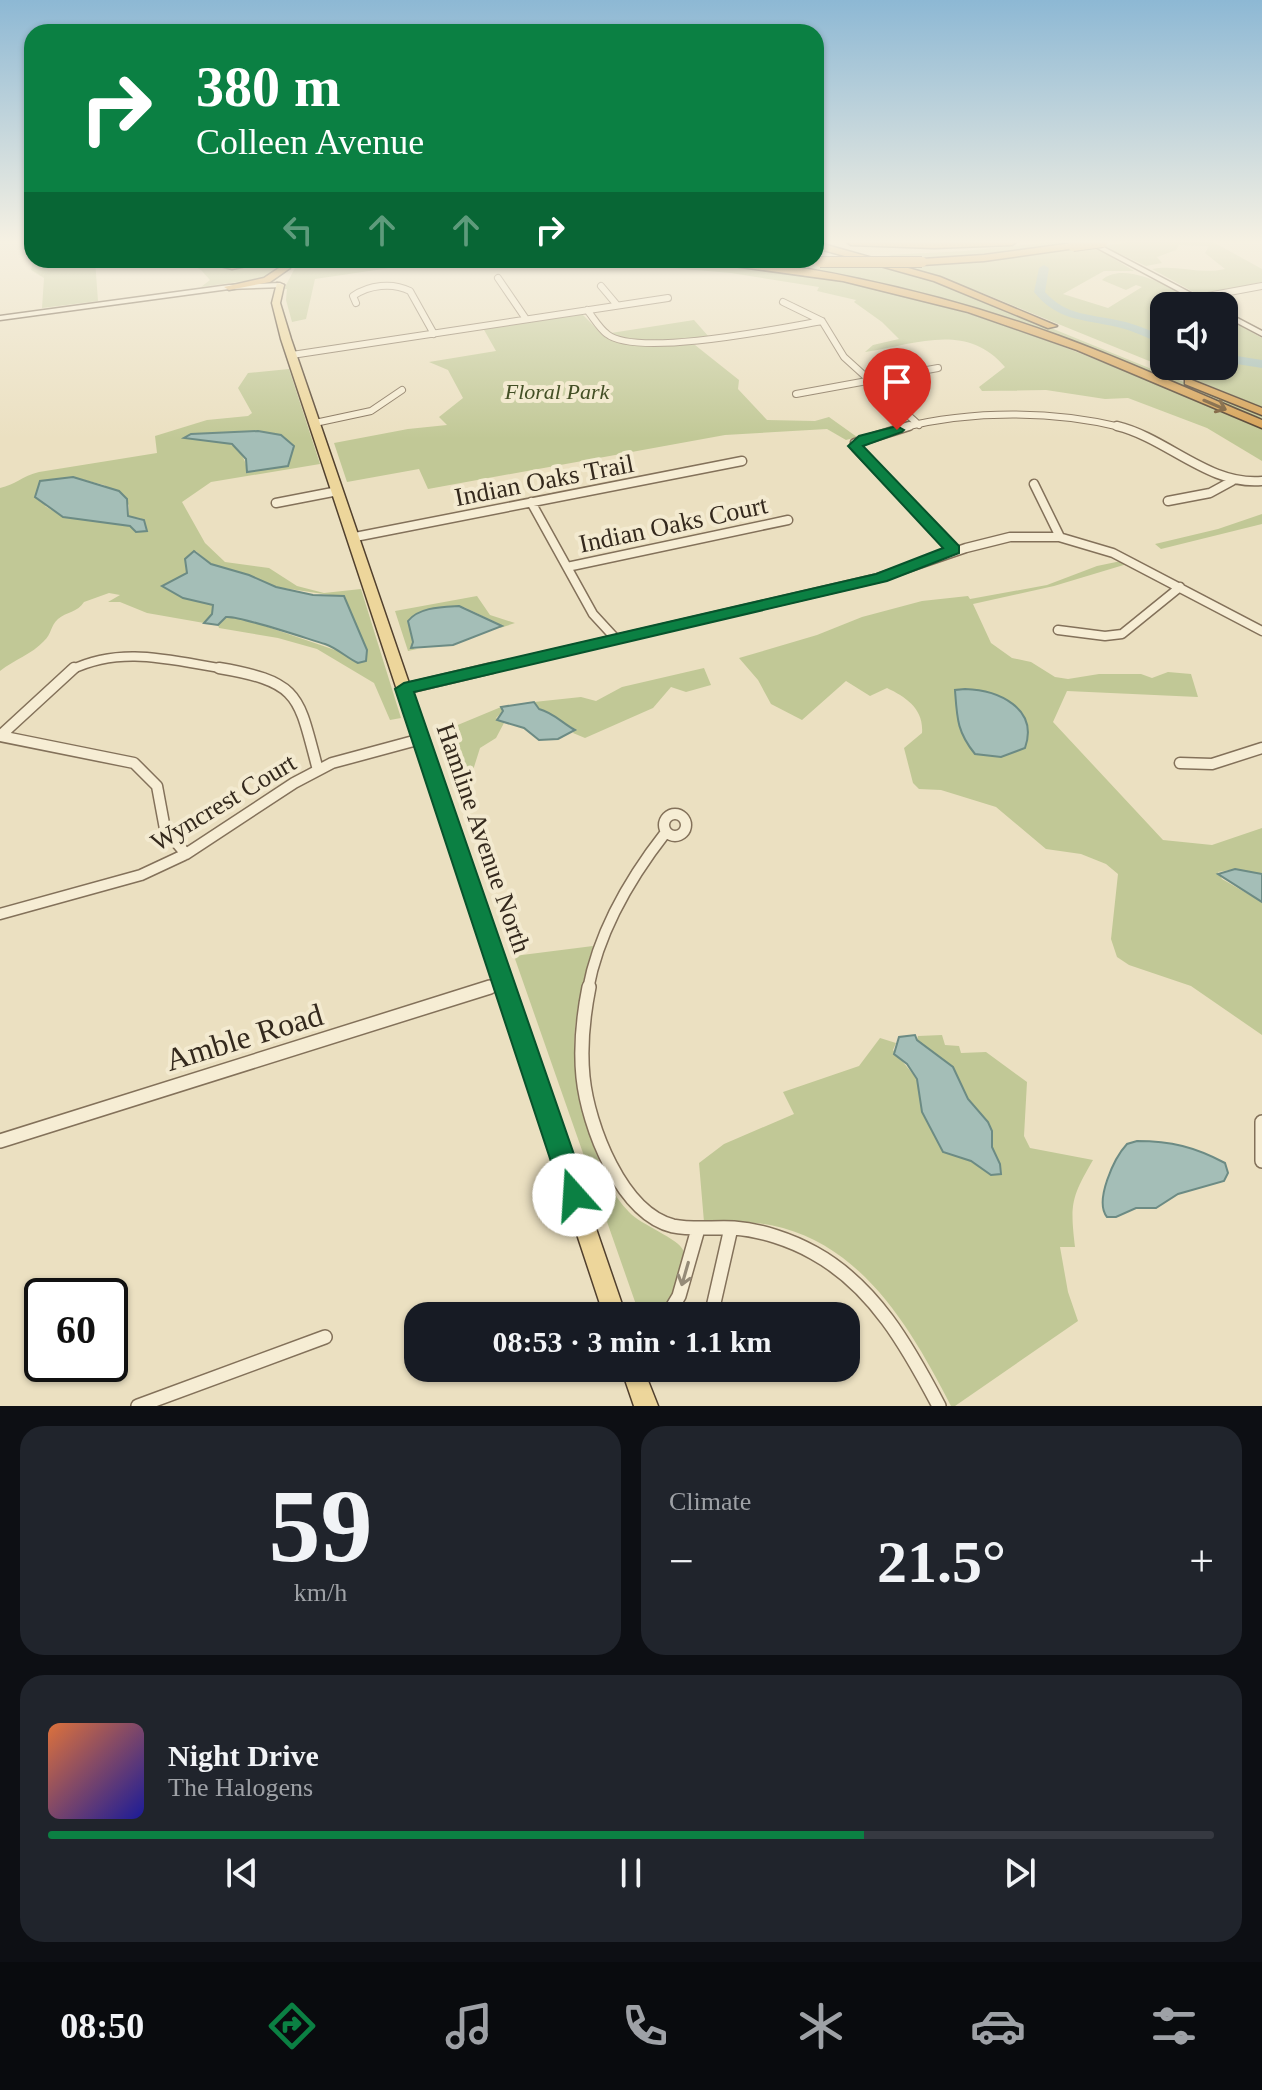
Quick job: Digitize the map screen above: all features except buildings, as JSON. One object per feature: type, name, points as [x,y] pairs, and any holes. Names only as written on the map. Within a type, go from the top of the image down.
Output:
[{"type":"highway","points":[[960,308],[1073,345],[1262,424]]},
{"type":"highway","points":[[1008,308],[1262,412]]},
{"type":"main road","name":"Hamline Avenue North","points":[[277,308],[610,1302]]},
{"type":"main road","points":[[637,1382],[646,1406]]},
{"type":"street","points":[[0,318],[77,308]]},
{"type":"street","points":[[419,308],[434,334]]},
{"type":"street","points":[[518,308],[526,319]]},
{"type":"street","points":[[292,355],[601,308]]},
{"type":"street","points":[[797,308],[822,321],[840,352],[919,425]]},
{"type":"street","points":[[587,310],[612,337],[659,342],[692,343],[822,321]]},
{"type":"street","points":[[1238,321],[1262,334]]},
{"type":"street","points":[[796,394],[938,368]]},
{"type":"street","points":[[315,423],[372,412],[383,407],[402,390]]},
{"type":"street","points":[[953,549],[854,446],[864,439],[919,425],[1038,416],[1104,422],[1145,434],[1232,481],[1247,484],[1262,481]]},
{"type":"street","name":"Indian Oaks Trail","points":[[355,537],[742,461]]},
{"type":"street","points":[[1168,501],[1222,489],[1232,481]]},
{"type":"street","points":[[1034,484],[1060,537]]},
{"type":"street","points":[[276,503],[338,491]]},
{"type":"street","points":[[531,502],[593,614],[616,639]]},
{"type":"street","name":"Indian Oaks Court","points":[[567,567],[788,520]]},
{"type":"street","points":[[404,689],[881,577],[953,549],[1018,535],[1060,537],[1125,559],[1180,587],[1221,614],[1262,631]]},
{"type":"street","points":[[1058,630],[1105,636],[1122,634],[1180,587]]},
{"type":"street","points":[[0,736],[71,670],[97,658],[128,654],[248,673],[285,687],[300,704],[318,770]]},
{"type":"street","points":[[0,736],[134,763],[152,776],[161,796],[164,827],[186,854]]},
{"type":"street","name":"Wyncrest Court","points":[[0,914],[109,886],[186,854],[318,770],[354,755],[421,739]]},
{"type":"street","points":[[1180,763],[1212,764],[1262,748]]},
{"type":"street","points":[[666,832],[631,880],[601,948],[585,1003],[581,1055],[583,1081],[592,1118],[620,1185],[650,1216],[666,1224],[706,1229],[731,1228],[776,1236],[804,1246],[844,1271],[881,1309],[917,1362],[939,1406]]},
{"type":"street","name":"Amble Road","points":[[0,1141],[503,983]]},
{"type":"street","points":[[1262,1122],[1262,1161]]},
{"type":"street","points":[[714,1302],[731,1228]]},
{"type":"street","points":[[675,1302],[706,1229]]},
{"type":"street","points":[[138,1406],[325,1337]]},
{"type":"green space","points":[[288,308],[309,308],[306,319],[292,322]]},
{"type":"green space","points":[[862,308],[947,308],[1072,350],[1262,429],[1262,461],[1207,428],[1128,398],[1105,399],[1046,390],[982,391],[979,387],[1005,367],[974,344],[939,340],[865,352],[873,345],[899,339]]},
{"type":"green space","points":[[973,308],[1001,308],[1150,368],[1150,372],[1075,342]]},
{"type":"green space","points":[[1018,308],[1108,308],[1150,308],[1150,361]]},
{"type":"green space","name":"Floral Park","points":[[581,313],[602,334],[613,340],[695,345],[739,380],[738,389],[767,420],[815,421],[829,417],[857,437],[846,440],[827,429],[725,435],[428,489],[419,469],[347,482],[334,443],[447,425],[439,417],[463,398],[448,370],[429,362],[496,351],[483,328]]},
{"type":"green space","points":[[694,320],[709,337],[646,341],[611,333]]},
{"type":"green space","points":[[1238,325],[1262,338],[1262,407],[1196,380],[1238,380]]},
{"type":"green space","points":[[289,369],[320,464],[211,482],[182,502],[205,543],[225,562],[269,568],[297,586],[324,593],[361,589],[401,718],[390,720],[374,683],[317,649],[278,638],[219,628],[218,625],[226,617],[239,617],[338,651],[367,650],[344,597],[276,587],[211,564],[196,551],[186,564],[187,573],[163,586],[183,598],[213,605],[212,614],[204,623],[147,613],[120,602],[108,602],[120,595],[109,593],[84,602],[61,617],[39,646],[0,671],[0,488],[39,472],[157,453],[155,436],[207,420],[248,416],[252,413],[238,388],[248,373]],"holes":[[[258,431],[281,435],[294,446],[289,461],[247,469],[244,459],[233,446],[207,438],[188,439],[192,434]],[[73,477],[104,485],[129,505],[129,517],[141,518],[144,532],[136,532],[125,525],[63,517],[45,506]]]},
{"type":"green space","points":[[1169,380],[1179,380],[1262,414],[1262,419]]},
{"type":"green space","points":[[1262,514],[1262,524],[1161,549],[1155,544],[1218,529]]},
{"type":"green space","points":[[1121,561],[1127,564],[1054,586],[973,604],[991,643],[1012,658],[1031,662],[1055,677],[1068,679],[1099,674],[1141,674],[1152,678],[1168,672],[1191,674],[1198,697],[1067,691],[1053,722],[1163,840],[1212,845],[1262,828],[1262,874],[1235,869],[1218,872],[1222,879],[1262,902],[1262,1035],[1191,986],[1129,965],[1117,957],[1111,939],[1118,874],[1106,864],[1081,854],[1046,849],[996,807],[941,790],[919,789],[913,783],[904,748],[922,733],[922,725],[917,711],[901,695],[887,688],[870,696],[846,681],[802,720],[771,704],[758,680],[739,658],[817,635],[862,617],[922,601],[968,596],[970,599],[1047,585],[1097,566]]},
{"type":"green space","points":[[477,596],[490,615],[515,623],[500,628],[501,625],[464,607],[422,611],[408,621],[414,649],[417,649],[408,651],[395,611]]},
{"type":"green space","points":[[704,668],[711,685],[686,692],[671,687],[653,708],[585,738],[539,709],[534,702],[581,697],[596,701],[622,687]]},
{"type":"green space","points":[[501,707],[503,711],[496,718],[504,723],[496,738],[480,748],[469,783],[456,787],[436,734]]},
{"type":"green space","points":[[593,946],[575,1024],[575,1070],[579,1094],[594,1148],[617,1198],[635,1217],[675,1241],[683,1250],[683,1266],[668,1302],[635,1302],[514,956]]},
{"type":"green space","points":[[942,1035],[945,1045],[959,1046],[961,1053],[986,1052],[1027,1082],[1024,1136],[1030,1148],[1093,1160],[1074,1202],[1075,1247],[1060,1247],[1068,1292],[1078,1321],[955,1406],[951,1406],[921,1351],[885,1299],[839,1255],[813,1239],[773,1225],[704,1222],[699,1163],[724,1144],[794,1114],[783,1092],[859,1066],[880,1038],[896,1043],[893,1050],[917,1079],[922,1112],[943,1152],[970,1161],[986,1171],[1000,1164],[991,1147],[990,1126],[968,1099],[953,1067],[917,1040],[918,1036]]},
{"type":"water","points":[[258,431],[281,435],[294,446],[288,466],[247,472],[246,459],[232,444],[184,438],[191,434]]},
{"type":"water","points":[[73,477],[119,491],[127,499],[128,516],[144,520],[147,531],[136,532],[130,526],[63,517],[35,497],[40,481]]},
{"type":"water","points":[[194,551],[211,564],[276,587],[313,595],[344,596],[367,650],[366,661],[358,663],[325,644],[233,617],[226,617],[218,625],[204,623],[212,614],[213,605],[183,598],[162,586],[187,573],[185,559]]},
{"type":"water","points":[[459,606],[502,626],[453,645],[411,648],[413,642],[408,621],[413,616],[431,609]]},
{"type":"water","points":[[955,690],[990,693],[1013,704],[1026,722],[1028,734],[1025,748],[1001,757],[975,754],[961,731],[957,717]]},
{"type":"water","points":[[534,702],[539,709],[575,730],[558,739],[539,740],[524,728],[497,720],[503,711],[501,707]]},
{"type":"water","points":[[1235,869],[1262,874],[1262,902],[1218,874]]},
{"type":"water","points":[[915,1035],[917,1040],[953,1067],[968,1099],[988,1122],[1001,1174],[991,1175],[971,1161],[943,1152],[922,1112],[917,1079],[907,1064],[894,1054],[899,1037]]},
{"type":"water","points":[[1137,1141],[1161,1142],[1193,1149],[1225,1163],[1228,1173],[1224,1181],[1178,1194],[1156,1208],[1136,1208],[1116,1217],[1107,1217],[1103,1201],[1107,1180],[1122,1150],[1127,1144]]},
{"type":"waterway","points":[[1055,308],[1076,317],[1121,324],[1150,335]]},
{"type":"waterway","points":[[1238,360],[1262,364]]},
{"type":"route","points":[[574,1195],[404,689],[881,577],[953,549],[854,446],[864,439],[897,430]]}]
